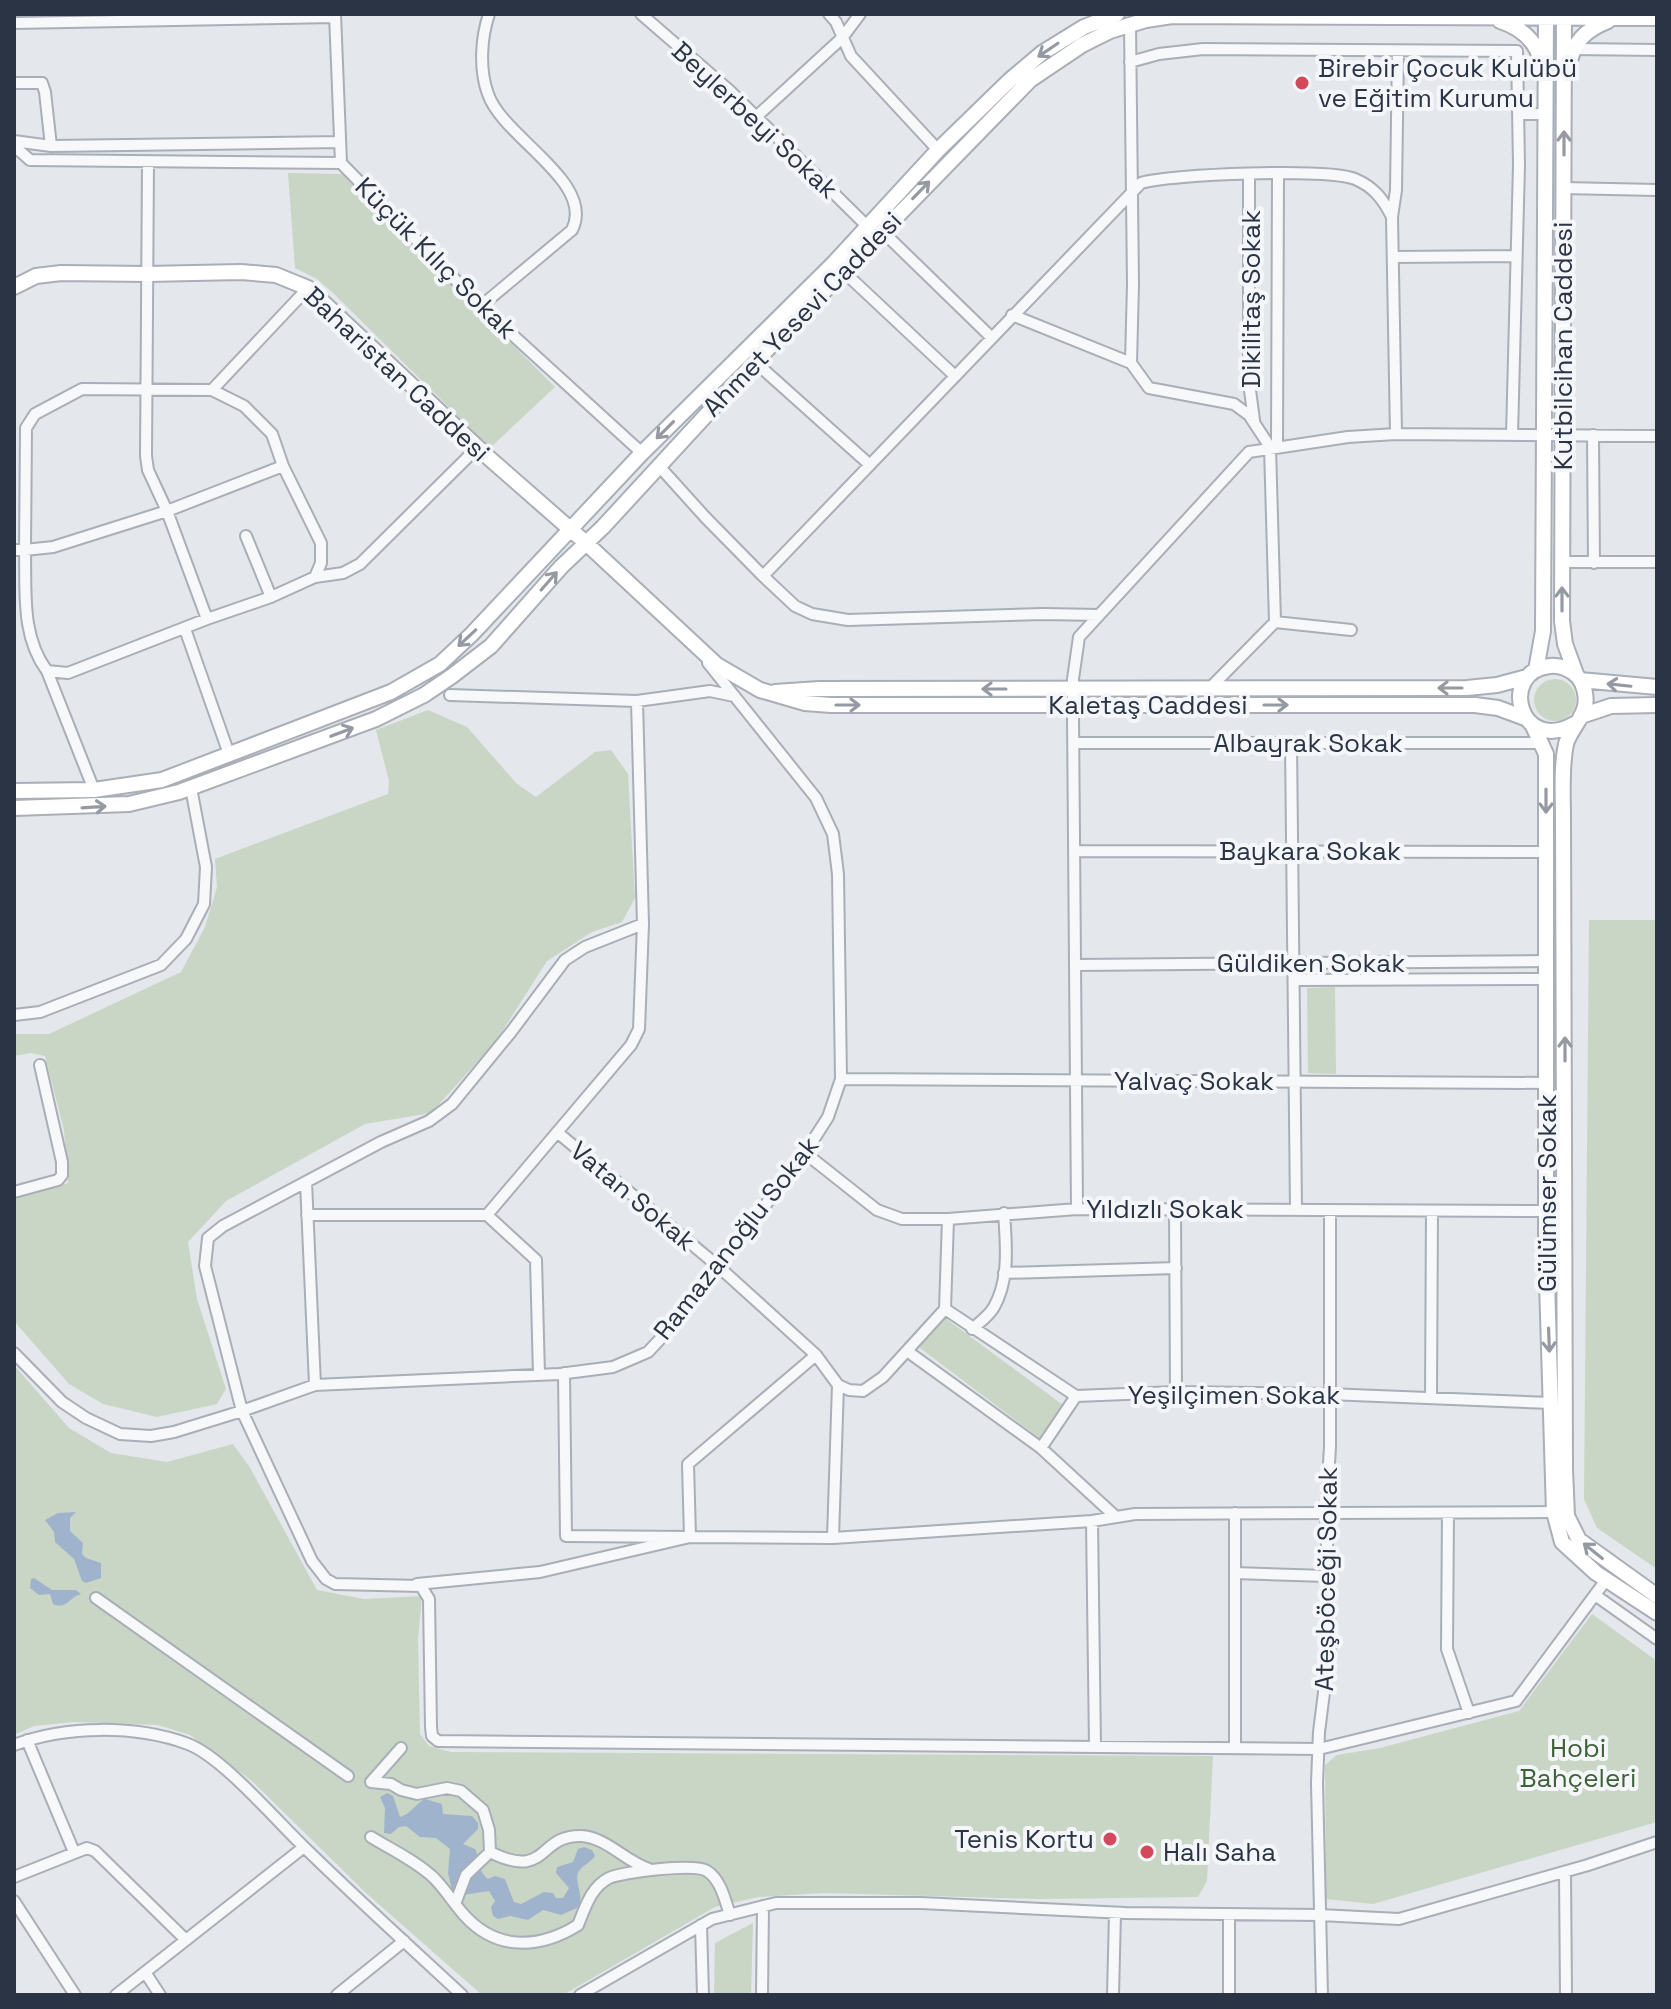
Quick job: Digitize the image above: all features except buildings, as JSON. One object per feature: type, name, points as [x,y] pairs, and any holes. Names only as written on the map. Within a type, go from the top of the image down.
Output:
[{"type":"street","points":[[481,306],[572,230],[578,214],[570,190],[498,113],[488,95],[482,46],[489,14]]},
{"type":"street","name":"Beylerbeyi Sokak","points":[[641,14],[991,337]]},
{"type":"street","points":[[829,14],[836,22],[851,56],[938,150]]},
{"type":"street","points":[[756,117],[842,38],[860,14]]},
{"type":"street","name":"Ahmet Yesevi Caddesi","points":[[14,808],[129,804],[191,788],[376,719],[424,695],[491,646],[755,362],[844,272],[938,150],[1010,80],[1084,20],[1117,14]]},
{"type":"street","points":[[14,23],[334,16]]},
{"type":"street","name":"Küçük Kılıç Sokak","points":[[334,16],[341,163],[481,306],[642,453]]},
{"type":"street","name":"Ahmet Yesevi Caddesi","points":[[14,791],[94,790],[162,780],[391,692],[440,664],[642,453],[1030,80],[1082,45],[1130,25],[1172,16],[1657,18]]},
{"type":"street","name":"Kutbilcihan Caddesi","points":[[1531,674],[1543,631],[1546,16]]},
{"type":"street","name":"Kutbilcihan Caddesi","points":[[1564,16],[1563,632],[1578,678]]},
{"type":"street","points":[[1489,18],[1512,25],[1529,37],[1541,58],[1546,86]]},
{"type":"street","points":[[1564,102],[1574,49],[1589,30],[1614,18]]},
{"type":"street","points":[[1130,25],[1131,363]]},
{"type":"street","points":[[1130,62],[1159,54],[1203,49],[1517,51],[1512,435]]},
{"type":"street","points":[[1574,49],[1657,50]]},
{"type":"street","points":[[1396,434],[1392,217],[1396,190],[1398,51]]},
{"type":"street","points":[[14,83],[42,83],[51,146]]},
{"type":"street","points":[[1518,114],[1546,114]]},
{"type":"street","points":[[14,143],[51,146],[340,142]]},
{"type":"street","points":[[14,143],[30,160],[341,163]]},
{"type":"street","points":[[148,163],[148,470],[167,511],[207,619]]},
{"type":"street","points":[[763,576],[1141,183],[1158,178],[1249,175],[1353,178],[1383,199],[1392,217]]},
{"type":"street","name":"Dikilitaş Sokak","points":[[1249,175],[1249,383],[1254,423]]},
{"type":"street","points":[[1209,689],[1275,622],[1278,175]]},
{"type":"street","points":[[1563,188],[1657,190]]},
{"type":"street","points":[[1393,257],[1516,256]]},
{"type":"street","points":[[844,272],[955,376]]},
{"type":"street","name":"Baharistan Caddesi","points":[[17,280],[61,273],[261,273],[276,275],[308,288],[569,530]]},
{"type":"street","points":[[212,390],[308,288]]},
{"type":"street","points":[[1012,315],[1131,363],[1149,388],[1234,404],[1274,446]]},
{"type":"street","points":[[755,362],[870,465]]},
{"type":"street","points":[[94,790],[47,671],[35,655],[27,622],[20,550],[26,428],[35,414],[82,389],[212,390],[244,406],[272,434],[283,466],[321,543],[321,563],[315,577]]},
{"type":"street","points":[[1077,1209],[1073,690],[1079,637],[1249,452],[1274,446],[1396,434],[1657,436]]},
{"type":"street","points":[[1593,435],[1594,563]]},
{"type":"street","points":[[47,671],[68,673],[271,597],[315,577],[343,573],[360,564],[478,447]]},
{"type":"street","points":[[20,550],[53,547],[167,511],[283,466]]},
{"type":"street","points":[[659,466],[763,576],[795,606],[812,614],[848,620],[1099,615]]},
{"type":"street","name":"Kaletaş Caddesi","points":[[569,530],[694,645],[739,680],[805,703],[1475,705],[1498,708],[1529,722]]},
{"type":"street","points":[[246,536],[271,597]]},
{"type":"street","points":[[1562,562],[1657,562]]},
{"type":"street","points":[[14,607],[26,607]]},
{"type":"street","points":[[1275,622],[1351,630]]},
{"type":"street","points":[[185,629],[229,754]]},
{"type":"street","name":"Ramazanoğlu Sokak","points":[[14,1353],[62,1402],[86,1418],[120,1434],[151,1436],[242,1411],[315,1385],[430,1382],[564,1373],[613,1367],[648,1352],[677,1321],[805,1153],[828,1117],[841,1079],[838,874],[833,834],[816,798],[694,645]]},
{"type":"street","points":[[1657,687],[1578,678],[1557,665],[1531,674],[1519,697],[1529,722],[1554,732],[1611,706],[1657,705]]},
{"type":"street","name":"Kaletaş Caddesi","points":[[771,693],[819,689],[1478,687],[1497,685],[1531,674]]},
{"type":"street","points":[[1578,678],[1586,694],[1565,752],[1563,819],[1567,1516],[1579,1540],[1657,1596]]},
{"type":"street","points":[[450,695],[637,701],[710,691],[734,696]]},
{"type":"street","points":[[487,1215],[631,1045],[639,1029],[643,924],[637,701]]},
{"type":"street","name":"Gülümser Sokak","points":[[1529,722],[1546,754],[1546,1211],[1554,1512],[1562,1542],[1606,1580],[1657,1613]]},
{"type":"street","name":"Albayrak Sokak","points":[[1074,743],[1542,743]]},
{"type":"street","points":[[1291,743],[1296,1209]]},
{"type":"street","points":[[14,1015],[40,1012],[161,965],[186,939],[204,904],[206,867],[191,788]]},
{"type":"street","name":"Baykara Sokak","points":[[1075,851],[1546,852]]},
{"type":"street","points":[[643,924],[585,947],[565,960],[452,1104],[429,1121],[381,1142],[223,1226],[208,1238],[205,1266],[242,1411],[312,1561],[326,1579],[335,1584],[421,1586],[429,1599],[431,1727],[432,1736],[438,1741],[1319,1749],[1516,1701],[1606,1580]]},
{"type":"street","name":"Güldiken Sokak","points":[[1075,965],[1546,961]]},
{"type":"street","points":[[1294,980],[1546,979]]},
{"type":"street","points":[[14,1192],[58,1180],[62,1175],[62,1162],[40,1065]]},
{"type":"street","name":"Yalvaç Sokak","points":[[841,1079],[1547,1083]]},
{"type":"street","name":"Vatan Sokak","points":[[557,1132],[719,1267],[816,1355],[838,1385]]},
{"type":"street","name":"Yıldızlı Sokak","points":[[805,1153],[877,1210],[889,1216],[915,1219],[1077,1209],[1546,1211]]},
{"type":"street","points":[[306,1182],[315,1385]]},
{"type":"street","points":[[1175,1209],[1176,1392]]},
{"type":"street","name":"Ateşböceği Sokak","points":[[1322,1995],[1319,1749],[1330,1645],[1326,1512],[1330,1447],[1330,1210]]},
{"type":"street","points":[[1431,1398],[1432,1211]]},
{"type":"street","points":[[972,1329],[994,1308],[1004,1273],[1004,1213]]},
{"type":"street","points":[[307,1215],[487,1215],[536,1260],[539,1375]]},
{"type":"street","points":[[833,1538],[838,1385],[863,1391],[883,1377],[945,1309],[948,1219]]},
{"type":"street","points":[[1004,1273],[1176,1268]]},
{"type":"street","points":[[945,1309],[1076,1396],[1041,1448]]},
{"type":"street","points":[[907,1351],[1041,1448],[1116,1517]]},
{"type":"street","points":[[690,1537],[688,1464],[816,1355]]},
{"type":"street","points":[[564,1373],[566,1536],[833,1538],[1092,1521],[1135,1514],[1554,1512]]},
{"type":"street","name":"Yeşilçimen Sokak","points":[[1076,1396],[1176,1392],[1328,1394],[1551,1403]]},
{"type":"street","points":[[1235,1513],[1235,1748]]},
{"type":"street","points":[[1448,1513],[1447,1649],[1469,1713]]},
{"type":"street","points":[[1092,1521],[1095,1746]]},
{"type":"street","points":[[403,1585],[540,1572],[690,1537]]},
{"type":"street","points":[[1235,1573],[1327,1576]]},
{"type":"street","points":[[1595,1595],[1657,1639]]},
{"type":"street","points":[[96,1598],[348,1776]]},
{"type":"street","points":[[14,1745],[53,1734],[105,1731],[148,1734],[190,1745],[215,1760],[462,1995]]},
{"type":"street","points":[[27,1740],[74,1852]]},
{"type":"street","points":[[401,1748],[371,1782],[391,1784],[417,1794],[447,1788],[461,1791],[483,1810],[489,1830],[490,1852],[466,1875],[456,1900]]},
{"type":"street","points":[[490,1852],[523,1864],[535,1861],[565,1838],[584,1836],[598,1840],[639,1866],[654,1871]]},
{"type":"street","points":[[371,1837],[411,1860],[434,1878],[456,1900],[468,1920],[490,1935],[516,1945],[578,1925],[588,1900],[608,1878],[686,1865],[705,1869],[716,1879],[730,1915]]},
{"type":"street","points":[[580,1995],[701,1925],[776,1903],[921,1903],[1115,1913],[1399,1919],[1565,1872],[1657,1842]]},
{"type":"street","points":[[116,1995],[304,1847]]},
{"type":"street","points":[[14,1877],[87,1848],[95,1851],[186,1940]]},
{"type":"street","points":[[1565,1872],[1566,1995]]},
{"type":"street","points":[[14,1901],[75,1995]]},
{"type":"street","points":[[762,1995],[763,1906]]},
{"type":"street","points":[[1113,1995],[1115,1913]]},
{"type":"street","points":[[1229,1914],[1229,1995]]},
{"type":"street","points":[[701,1925],[703,1995]]},
{"type":"street","points":[[337,1995],[404,1941]]},
{"type":"street","points":[[145,1972],[160,1995]]},
{"type":"green space","points":[[288,173],[342,174],[555,387],[490,448],[332,292],[317,279],[295,268]]},
{"type":"green space","points":[[1555,679],[1570,685],[1576,700],[1570,715],[1555,721],[1540,715],[1534,700],[1540,685]]},
{"type":"green space","points":[[428,710],[467,727],[517,784],[536,797],[595,752],[611,750],[628,774],[635,898],[622,922],[592,932],[547,961],[496,1041],[431,1113],[365,1124],[226,1201],[188,1242],[197,1299],[226,1389],[217,1404],[157,1417],[103,1404],[69,1384],[14,1321],[14,1198],[68,1183],[64,1130],[45,1056],[31,1053],[14,1056],[14,1034],[49,1034],[181,972],[205,927],[217,887],[215,859],[388,794],[389,781],[376,730]]},
{"type":"green space","points":[[1589,920],[1657,920],[1657,1569],[1597,1528],[1584,1499]]},
{"type":"green space","points":[[1335,987],[1336,1074],[1308,1073],[1307,988]]},
{"type":"green space","points":[[941,1315],[1067,1408],[1042,1440],[916,1345]]},
{"type":"green space","points":[[14,1365],[69,1428],[111,1453],[167,1462],[233,1444],[249,1466],[317,1590],[364,1599],[422,1596],[418,1639],[420,1734],[429,1746],[451,1752],[1213,1756],[1207,1881],[1198,1897],[1039,1899],[824,1893],[758,1897],[715,1907],[563,1995],[482,1995],[366,1893],[252,1781],[190,1735],[158,1725],[74,1722],[34,1726],[14,1735]]},
{"type":"green space","name":"Hobi Bahçeleri","points":[[1592,1614],[1657,1661],[1657,1822],[1373,1904],[1326,1899],[1325,1765],[1337,1755],[1380,1748],[1519,1711]]},
{"type":"green space","points":[[753,1923],[751,1995],[714,1995],[715,1943]]},
{"type":"water","points":[[76,1512],[70,1518],[70,1531],[83,1543],[82,1554],[101,1563],[101,1578],[86,1583],[82,1581],[74,1559],[55,1542],[54,1532],[45,1520],[58,1513]]},
{"type":"water","points":[[31,1579],[52,1590],[76,1590],[81,1594],[65,1604],[53,1604],[50,1594],[39,1595],[30,1588]]},
{"type":"water","points":[[387,1793],[393,1796],[400,1817],[425,1799],[442,1804],[443,1814],[472,1816],[478,1823],[478,1829],[463,1844],[475,1849],[485,1876],[488,1879],[495,1876],[505,1879],[514,1902],[521,1904],[544,1892],[563,1898],[569,1888],[556,1873],[557,1867],[573,1862],[578,1849],[584,1847],[592,1850],[595,1856],[577,1875],[579,1907],[561,1915],[543,1910],[528,1920],[510,1916],[498,1919],[493,1916],[491,1907],[495,1901],[489,1891],[463,1895],[452,1890],[448,1873],[450,1849],[436,1838],[420,1837],[406,1826],[399,1827],[391,1834],[384,1833],[385,1808],[380,1797]]},
{"type":"place","name":"Birebir Çocuk Kulübü ve Eğitim Kurumu","points":[[1302,83]]},
{"type":"place","name":"Tenis Kortu","points":[[1110,1839]]},
{"type":"place","name":"Halı Saha","points":[[1147,1852]]}]
